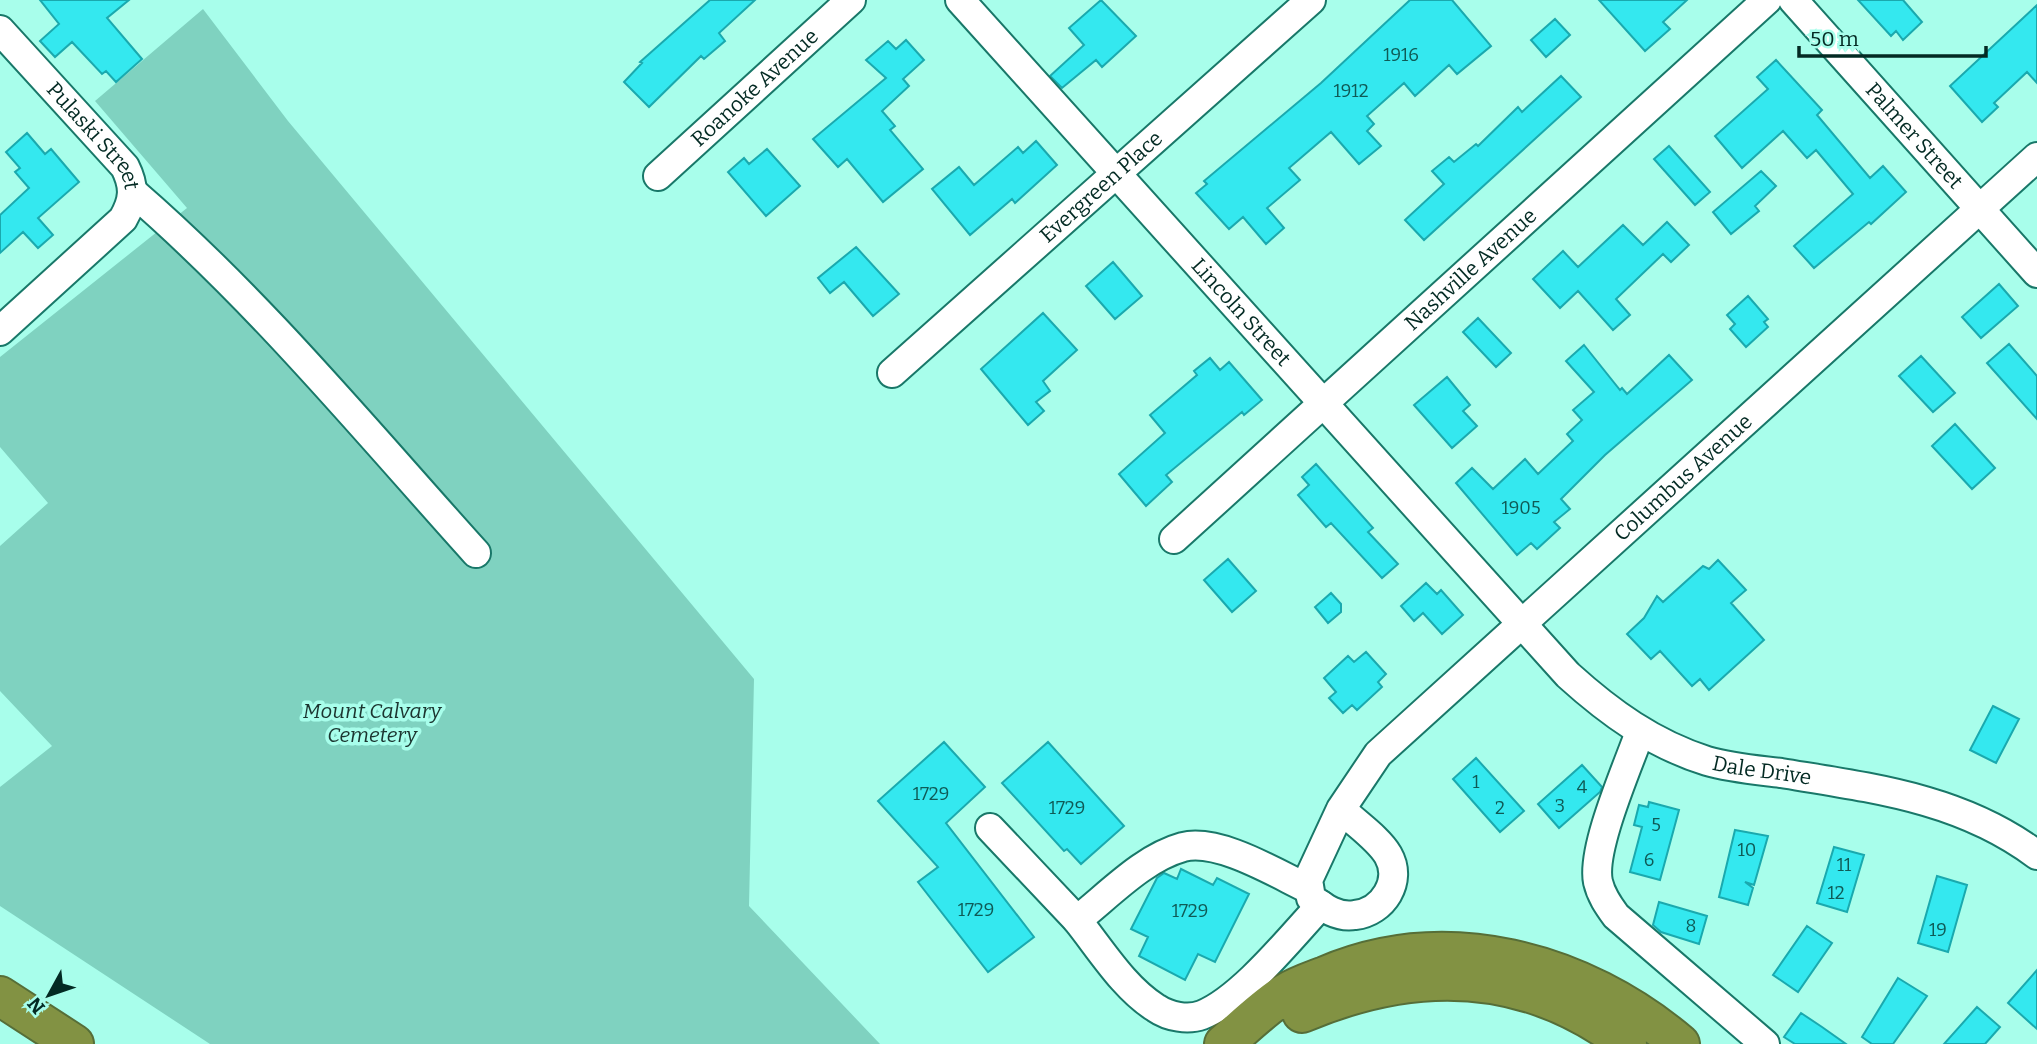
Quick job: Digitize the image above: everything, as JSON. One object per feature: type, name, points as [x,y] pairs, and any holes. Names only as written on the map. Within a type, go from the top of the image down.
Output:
[{"type":"highway","points":[[1224,1044],[1349,966],[1385,956],[1460,951],[1532,962],[1596,986],[1648,1017],[1680,1044]]},
{"type":"highway","points":[[1262,1044],[1292,1003],[1335,999],[1378,986],[1416,981],[1504,984],[1585,1014],[1627,1044]]},
{"type":"highway","points":[[0,996],[74,1044]]},
{"type":"street","name":"Roanoke Avenue","points":[[658,176],[851,0]]},
{"type":"street","name":"Lincoln Street","points":[[960,0],[1523,622]]},
{"type":"street","name":"Evergreen Place","points":[[891,373],[1311,0]]},
{"type":"street","name":"Nashville Avenue","points":[[1174,539],[1767,0]]},
{"type":"street","name":"Palmer Street","points":[[1793,0],[2037,273]]},
{"type":"street","name":"Pulaski Street","points":[[0,30],[125,167],[133,192],[131,206],[123,219],[0,331]]},
{"type":"street","name":"Columbus Avenue","points":[[1315,897],[1308,880],[1341,809],[1378,754],[2037,157]]},
{"type":"street","points":[[133,192],[192,243],[248,299],[476,553]]},
{"type":"street","name":"Dale Drive","points":[[1523,622],[1568,675],[1608,711],[1668,747],[1710,762],[1917,797],[1961,811],[1990,825],[2037,855]]},
{"type":"street","points":[[1640,732],[1599,853],[1598,881],[1604,900],[1616,916],[1765,1044]]},
{"type":"street","points":[[1077,920],[1157,858],[1185,847],[1212,847],[1246,859],[1315,897],[1330,912],[1355,916],[1377,907],[1391,891],[1392,872],[1388,855],[1341,809]]},
{"type":"street","points":[[990,828],[1077,920],[1132,988],[1157,1009],[1177,1017],[1189,1017],[1215,1008],[1237,991],[1267,963],[1315,897]]},
{"type":"green space","name":"Mount Calvary Cemetery","points":[[203,9],[288,121],[754,679],[749,906],[880,1044],[210,1044],[0,906],[0,787],[52,746],[0,691],[0,546],[48,503],[0,447],[0,357],[187,208],[95,101]]},
{"type":"building","points":[[40,0],[129,0],[107,18],[142,59],[116,82],[106,71],[102,74],[72,42],[55,57],[40,41],[59,24]]},
{"type":"building","points":[[710,0],[755,0],[719,33],[725,41],[704,59],[701,56],[649,107],[624,82],[642,63],[640,62]]},
{"type":"building","points":[[1101,0],[1136,36],[1102,67],[1096,60],[1062,88],[1050,76],[1084,45],[1069,28]]},
{"type":"building","points":[[1410,0],[1452,0],[1491,46],[1457,74],[1449,65],[1415,96],[1404,83],[1367,116],[1374,124],[1367,131],[1381,146],[1359,164],[1331,132],[1289,168],[1300,180],[1267,208],[1284,228],[1266,244],[1243,217],[1229,229],[1196,193],[1207,184],[1204,181],[1321,83]]},
{"type":"building","points":[[1599,0],[1687,0],[1663,22],[1670,29],[1645,51]]},
{"type":"building","points":[[1858,0],[1903,0],[1922,22],[1903,40],[1896,31],[1891,36]]},
{"type":"building","points":[[2037,5],[2037,83],[2027,72],[1994,103],[1998,107],[1982,122],[1950,86]]},
{"type":"building","points":[[1555,19],[1570,35],[1546,57],[1531,40]]},
{"type":"building","points":[[906,40],[924,60],[903,79],[909,86],[882,111],[895,126],[890,130],[923,169],[883,202],[847,159],[838,167],[813,139],[886,78],[866,60],[888,41],[896,49]]},
{"type":"building","points":[[1776,60],[1822,110],[1817,115],[1870,178],[1883,166],[1906,192],[1871,224],[1869,222],[1814,268],[1794,246],[1853,194],[1816,150],[1807,158],[1783,131],[1742,168],[1715,136],[1768,89],[1757,77]]},
{"type":"building","points":[[1561,76],[1581,97],[1424,240],[1405,220],[1444,184],[1432,171],[1449,157],[1454,162],[1476,144],[1478,146],[1518,107],[1522,112]]},
{"type":"building","points":[[27,133],[45,154],[51,149],[79,182],[38,218],[53,235],[38,248],[23,232],[0,253],[0,215],[29,188],[15,172],[20,168],[6,152]]},
{"type":"building","points":[[1036,141],[1057,165],[1015,203],[1012,199],[970,235],[932,189],[959,167],[974,185],[1018,147],[1023,153]]},
{"type":"building","points":[[1669,146],[1710,192],[1695,205],[1654,159]]},
{"type":"building","points":[[767,149],[800,186],[766,216],[728,172],[744,158],[749,164]]},
{"type":"building","points":[[1761,171],[1776,186],[1755,206],[1759,211],[1731,234],[1713,212]]},
{"type":"building","points":[[1667,222],[1689,245],[1671,262],[1663,254],[1616,299],[1630,315],[1613,330],[1578,291],[1560,308],[1533,279],[1563,251],[1578,267],[1623,225],[1643,245]]},
{"type":"building","points":[[856,247],[899,294],[873,316],[844,282],[830,293],[818,278]]},
{"type":"building","points":[[1113,262],[1142,296],[1115,319],[1086,286]]},
{"type":"building","points":[[1999,284],[2018,306],[1981,338],[1962,317]]},
{"type":"building","points":[[1748,296],[1768,319],[1764,322],[1768,327],[1746,347],[1730,329],[1735,324],[1727,315]]},
{"type":"building","points":[[1043,313],[1077,350],[1043,381],[1050,391],[1036,402],[1044,411],[1028,425],[981,369]]},
{"type":"building","points":[[1478,318],[1511,353],[1496,367],[1463,332]]},
{"type":"building","points":[[2009,344],[2037,376],[2037,419],[1987,363]]},
{"type":"building","points":[[1584,345],[1620,390],[1622,388],[1627,394],[1669,355],[1692,380],[1605,455],[1561,499],[1570,509],[1554,522],[1560,528],[1537,549],[1531,543],[1517,555],[1456,483],[1472,468],[1493,489],[1525,459],[1538,474],[1573,441],[1567,434],[1582,420],[1573,410],[1594,392],[1566,361]]},
{"type":"building","points":[[1921,356],[1955,393],[1933,412],[1899,376]]},
{"type":"building","points":[[1210,358],[1220,370],[1229,362],[1262,400],[1244,415],[1242,412],[1166,475],[1172,482],[1146,506],[1119,474],[1165,433],[1150,415],[1197,375],[1194,371]]},
{"type":"building","points":[[1447,377],[1470,405],[1463,411],[1477,426],[1452,448],[1414,405]]},
{"type":"building","points":[[1955,424],[1995,468],[1972,489],[1932,446]]},
{"type":"building","points":[[1316,464],[1373,528],[1368,532],[1398,564],[1382,578],[1331,523],[1326,527],[1298,495],[1309,485],[1302,477]]},
{"type":"building","points":[[1228,559],[1256,591],[1232,612],[1204,580]]},
{"type":"building","points":[[1718,560],[1746,590],[1731,603],[1764,640],[1709,690],[1700,679],[1692,686],[1660,651],[1651,659],[1627,634],[1644,618],[1657,596],[1663,602],[1703,566],[1709,569]]},
{"type":"building","points":[[1426,583],[1437,594],[1441,590],[1463,615],[1442,634],[1423,613],[1414,621],[1401,606]]},
{"type":"building","points":[[1331,593],[1341,604],[1341,612],[1328,623],[1315,607]]},
{"type":"building","points":[[1366,652],[1386,674],[1378,682],[1382,687],[1357,710],[1352,705],[1343,713],[1329,698],[1336,692],[1324,678],[1348,656],[1354,662]]},
{"type":"building","points":[[1993,706],[2019,719],[1996,763],[1970,750]]},
{"type":"building","points":[[944,742],[985,787],[946,823],[1034,937],[988,972],[918,882],[938,867],[878,801]]},
{"type":"building","points":[[1048,742],[1124,826],[1081,864],[1067,849],[1064,851],[1002,783]]},
{"type":"building","points":[[1476,758],[1524,811],[1500,832],[1453,779]]},
{"type":"building","points":[[1582,765],[1602,787],[1600,792],[1559,828],[1538,804]]},
{"type":"building","points":[[1649,802],[1679,810],[1660,880],[1630,872],[1642,827],[1634,825],[1639,805],[1648,807]]},
{"type":"building","points":[[1735,830],[1768,836],[1754,885],[1745,882],[1753,888],[1748,905],[1719,897]]},
{"type":"building","points":[[1834,847],[1864,855],[1847,912],[1817,903]]},
{"type":"building","points":[[1181,869],[1213,885],[1217,878],[1249,894],[1215,962],[1198,954],[1185,980],[1139,956],[1148,937],[1131,929],[1157,878],[1164,873],[1177,879]]},
{"type":"building","points":[[1937,876],[1967,885],[1948,952],[1918,943]]},
{"type":"building","points":[[1659,902],[1707,916],[1699,944],[1661,932],[1653,925]]},
{"type":"building","points":[[1807,926],[1832,943],[1798,992],[1773,975]]},
{"type":"building","points":[[2037,970],[2037,1029],[2008,1003]]},
{"type":"building","points":[[1898,978],[1927,996],[1893,1044],[1872,1044],[1862,1037]]},
{"type":"building","points":[[1977,1007],[2000,1027],[1985,1044],[1944,1044]]},
{"type":"building","points":[[1801,1013],[1846,1044],[1795,1044],[1784,1037]]}]
